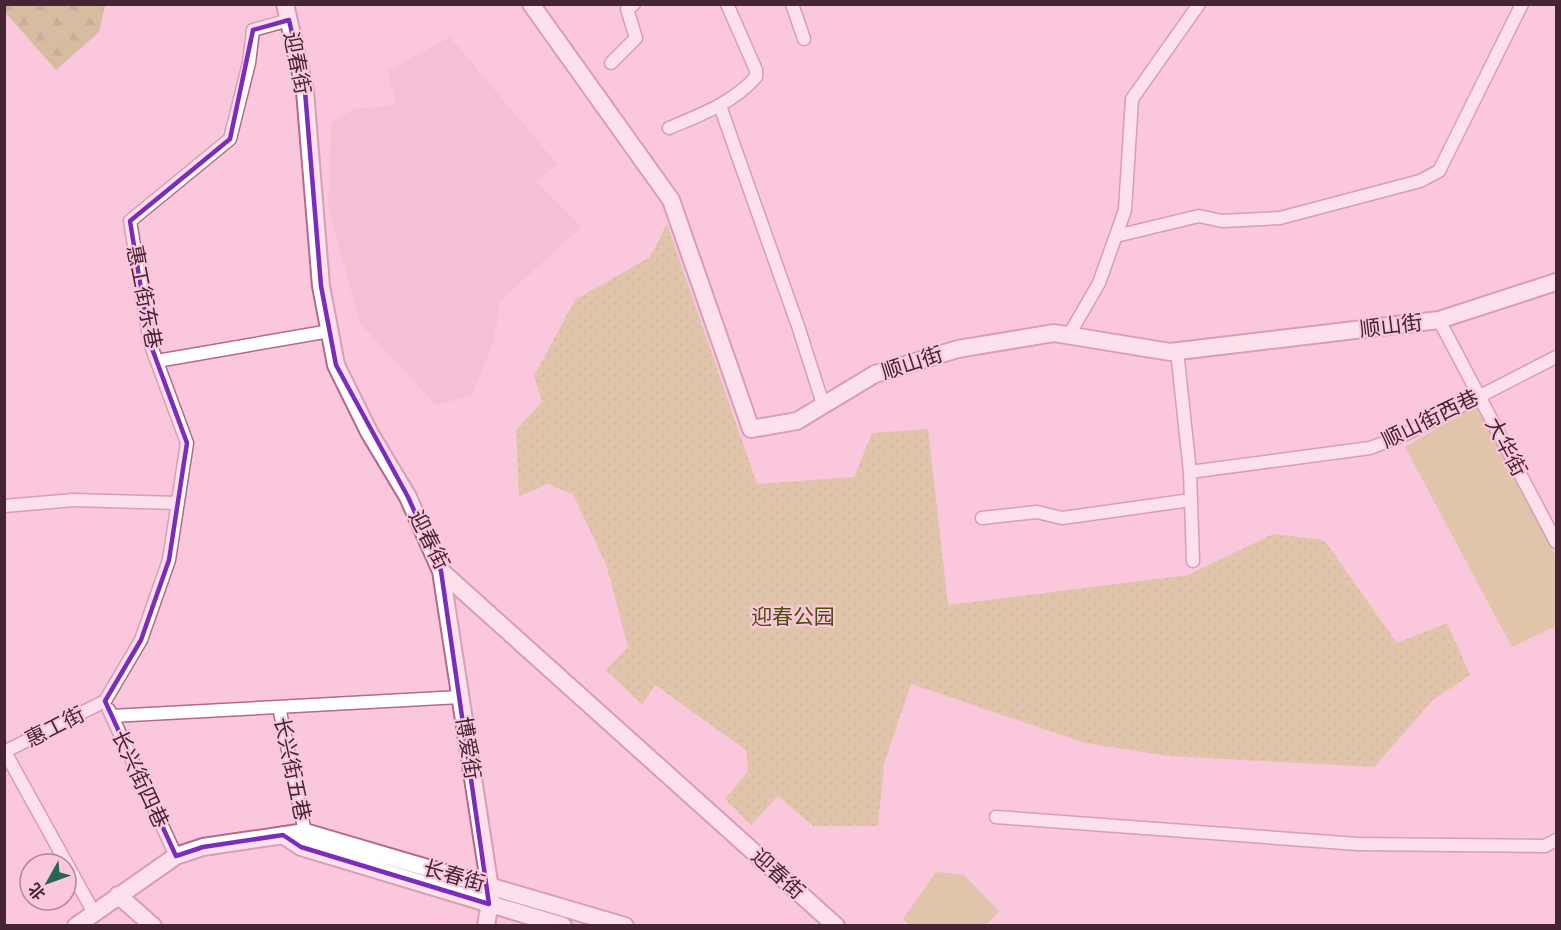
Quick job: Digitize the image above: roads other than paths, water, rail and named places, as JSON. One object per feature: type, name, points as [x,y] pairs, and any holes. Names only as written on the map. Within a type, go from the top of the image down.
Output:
[{"type":"street","name":"顺山街","points":[[531,4],[671,201],[751,429],[796,421],[875,374],[958,349],[1054,333],[1178,351],[1439,320],[1557,282]]},
{"type":"street","points":[[610,63],[636,38],[627,9],[634,4]]},
{"type":"street","points":[[669,128],[720,106],[747,87],[756,77],[756,70],[727,4]]},
{"type":"street","points":[[792,4],[804,39]]},
{"type":"street","points":[[1069,335],[1099,283],[1125,210],[1132,99],[1199,4]]},
{"type":"street","points":[[1116,236],[1198,216],[1221,220],[1280,218],[1420,181],[1439,171],[1522,4]]},
{"type":"street","name":"迎春街","points":[[287,12],[305,91],[321,286],[336,365],[369,432],[408,497],[441,571],[836,926]]},
{"type":"street","name":"惠工街东巷","points":[[105,701],[141,640],[169,560],[176,502],[187,443],[150,344],[130,221],[230,139],[249,63],[253,30],[287,12]]},
{"type":"street","points":[[720,106],[798,326],[823,404]]},
{"type":"street","name":"大华街","points":[[1439,320],[1557,542]]},
{"type":"street","points":[[157,362],[330,331]]},
{"type":"street","points":[[1178,351],[1190,472],[1193,561]]},
{"type":"street","name":"顺山街西巷","points":[[1190,472],[1370,448],[1404,435],[1557,357]]},
{"type":"street","points":[[4,506],[74,500],[176,502]]},
{"type":"street","points":[[982,518],[1037,512],[1062,518],[1191,500]]},
{"type":"street","name":"博爱街","points":[[441,571],[489,886],[486,926]]},
{"type":"street","points":[[112,716],[460,697]]},
{"type":"street","name":"长兴街四巷","points":[[105,701],[176,856]]},
{"type":"street","name":"惠工街","points":[[5,752],[105,701]]},
{"type":"street","name":"长兴街五巷","points":[[279,707],[305,832]]},
{"type":"street","points":[[5,752],[94,913]]},
{"type":"street","points":[[996,817],[1358,844],[1545,846],[1557,840]]},
{"type":"street","name":"长春街","points":[[76,926],[176,856],[202,847],[305,832],[625,926]]},
{"type":"street","name":"长春街","points":[[283,835],[301,848],[563,926]]},
{"type":"street","points":[[118,895],[153,926]]},
{"type":"park label","name":"迎春公园","points":[[793,617]]}]
